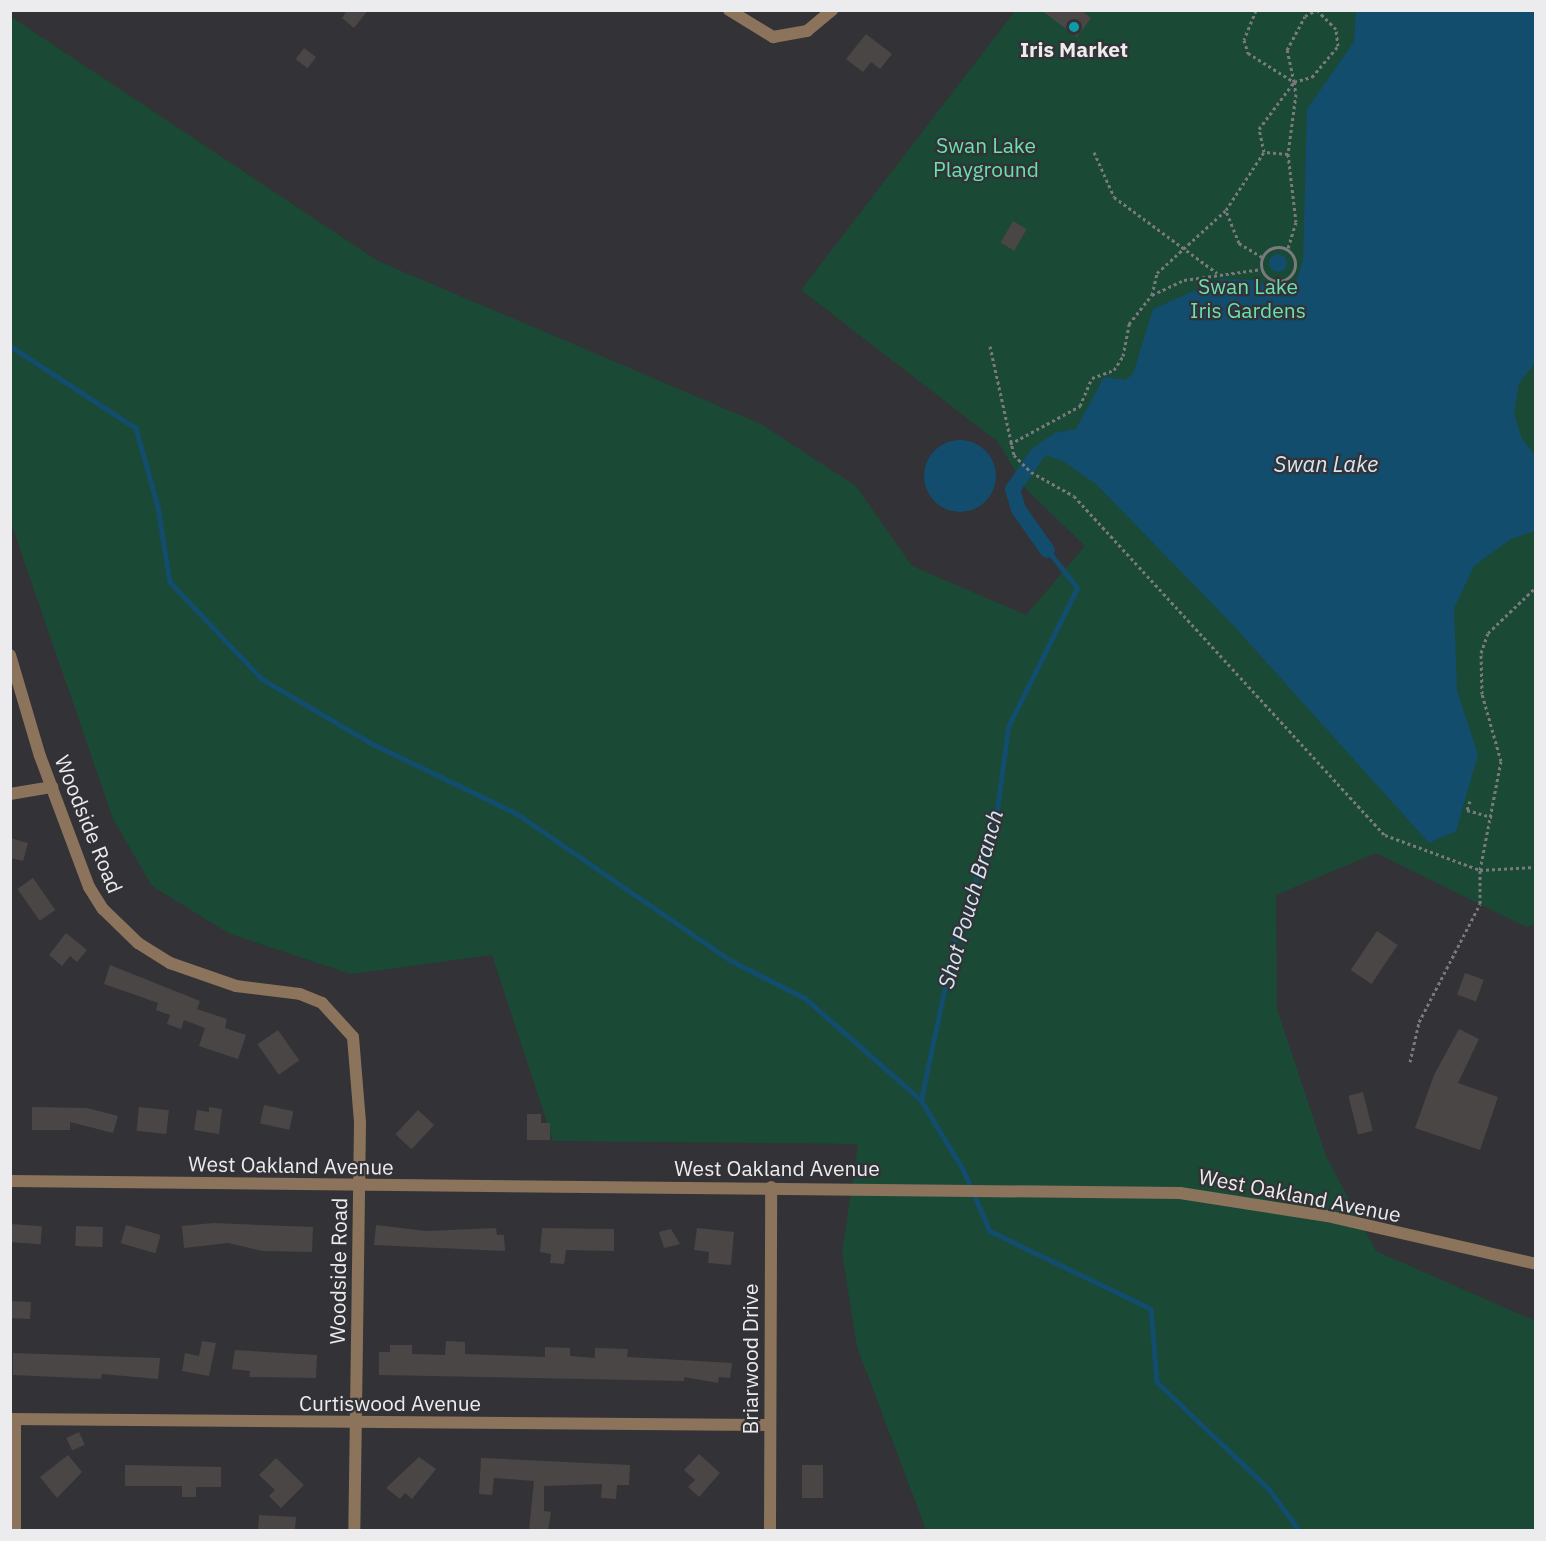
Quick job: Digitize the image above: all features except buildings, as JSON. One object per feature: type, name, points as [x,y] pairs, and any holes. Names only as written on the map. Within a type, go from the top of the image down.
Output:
[{"type":"street","points":[[729,10],[773,37],[807,31],[832,10]]},
{"type":"street","name":"Woodside Road","points":[[10,655],[52,787],[89,887],[138,943],[208,979],[300,994],[342,1020],[358,1052],[359,1185],[354,1530]]},
{"type":"street","points":[[10,794],[52,787]]},
{"type":"street","name":"West Oakland Avenue","points":[[10,1181],[998,1189],[1217,1197],[1536,1264]]},
{"type":"street","name":"Briarwood Drive","points":[[770,1530],[768,1425],[771,1187]]},
{"type":"street","points":[[13,1419],[15,1530]]},
{"type":"street","name":"Curtiswood Avenue","points":[[13,1419],[768,1425]]},
{"type":"path","points":[[1256,10],[1244,40],[1248,53],[1294,82]]},
{"type":"path","points":[[1152,295],[1156,273],[1226,210],[1264,152],[1259,129],[1294,82],[1312,78],[1338,46],[1336,29],[1317,10],[1305,16],[1287,50],[1294,82],[1288,154],[1296,222],[1288,249],[1296,263],[1291,276],[1275,281],[1262,269],[1262,257],[1270,248],[1288,249]]},
{"type":"path","points":[[1094,152],[1114,197],[1217,273]]},
{"type":"path","points":[[1264,152],[1288,154]]},
{"type":"path","points":[[1226,210],[1239,243],[1262,257]]},
{"type":"path","points":[[1010,444],[1080,406],[1092,378],[1119,363],[1129,324],[1152,295],[1184,280],[1217,273],[1262,269]]},
{"type":"path","points":[[990,346],[1014,454],[1031,472],[1074,496],[1385,835],[1480,870],[1536,867]]},
{"type":"path","points":[[1410,1062],[1419,1022],[1480,904],[1480,870],[1501,761],[1482,694],[1482,653],[1488,633],[1536,587]]},
{"type":"path","points":[[1470,801],[1467,810],[1492,817]]},
{"type":"green space","points":[[1015,11],[1535,11],[1535,924],[1526,927],[1376,853],[1276,895],[1277,1009],[1326,1156],[1376,1251],[1535,1321],[1535,1530],[926,1530],[857,1347],[842,1253],[858,1144],[553,1141],[492,955],[351,974],[230,934],[152,886],[113,819],[11,523],[10,16],[378,261],[761,424],[856,486],[912,566],[1026,615],[1085,546],[1026,489],[998,442],[801,290]]},
{"type":"water","name":"Swan Lake","points":[[1530,10],[1536,17],[1536,362],[1519,383],[1514,413],[1522,439],[1535,455],[1535,531],[1511,539],[1474,566],[1454,608],[1457,690],[1478,755],[1456,831],[1429,843],[1232,624],[1096,484],[1061,460],[1037,453],[1036,446],[1055,433],[1076,429],[1104,377],[1125,380],[1133,374],[1153,309],[1221,279],[1256,280],[1274,289],[1296,282],[1303,260],[1307,109],[1354,42],[1356,11]]},
{"type":"water","points":[[1274,254],[1282,254],[1287,259],[1285,270],[1274,272],[1269,267],[1269,259]]},
{"type":"water","points":[[960,440],[980,446],[990,456],[996,476],[990,496],[980,506],[960,512],[940,506],[930,496],[924,476],[930,456],[940,446]]},
{"type":"waterway","points":[[10,346],[136,428],[158,507],[170,582],[262,679],[373,744],[516,813],[730,960],[805,998],[921,1100],[963,1169],[990,1231],[1151,1309],[1157,1382],[1269,1489],[1299,1530]]},
{"type":"waterway","name":"Shot Pouch Branch","points":[[1037,453],[1012,489],[1018,509],[1047,550]]},
{"type":"waterway","name":"Shot Pouch Branch","points":[[921,1100],[955,939],[995,825],[1008,727],[1077,588],[1047,550]]},
{"type":"place","name":"Iris Market","points":[[1074,27]]},
{"type":"park label","name":"Swan Lake Playground","points":[[986,157]]},
{"type":"park label","name":"Swan Lake Iris Gardens","points":[[1248,298]]}]
